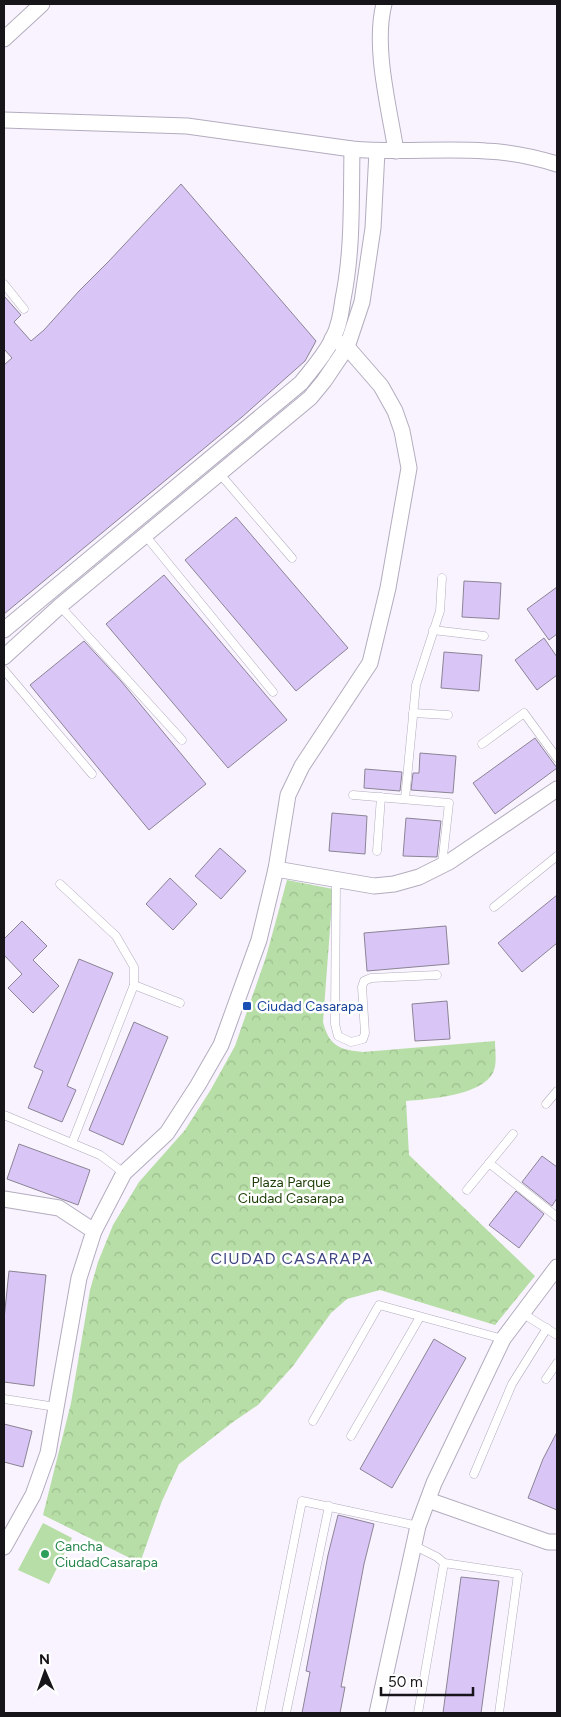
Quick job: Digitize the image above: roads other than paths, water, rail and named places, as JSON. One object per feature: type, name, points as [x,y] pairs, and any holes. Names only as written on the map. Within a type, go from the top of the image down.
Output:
[{"type":"street","points":[[4,39],[42,4]]},
{"type":"street","points":[[384,4],[380,20],[383,72],[396,151]]},
{"type":"street","points":[[4,120],[187,126],[352,150],[487,151],[519,154],[557,164]]},
{"type":"street","points":[[4,630],[301,383],[317,364],[332,340],[339,321],[347,278],[351,237],[352,150]]},
{"type":"street","points":[[4,657],[60,606],[310,398],[324,381],[347,347],[362,302],[373,228],[377,151]]},
{"type":"street","points":[[4,1547],[33,1495],[48,1453],[79,1278],[94,1230],[124,1173],[167,1133],[221,1045],[259,940],[276,869],[288,795],[302,766],[370,663],[388,588],[409,468],[402,431],[395,411],[381,386],[347,347],[332,340]]},
{"type":"street","points":[[276,869],[374,886],[394,884],[419,878],[442,865],[557,789]]},
{"type":"street","points":[[4,1199],[59,1208],[94,1230]]},
{"type":"street","points":[[377,1713],[418,1526],[434,1483],[503,1339],[557,1266]]},
{"type":"street","points":[[428,1500],[548,1542],[557,1542]]},
{"type":"lane","points":[[4,284],[24,309]]},
{"type":"lane","points":[[220,474],[292,558]]},
{"type":"lane","points":[[145,535],[274,692]]},
{"type":"lane","points":[[405,799],[416,685],[440,611],[442,578]]},
{"type":"lane","points":[[60,606],[182,740]]},
{"type":"lane","points":[[434,630],[484,636]]},
{"type":"lane","points":[[4,670],[92,774]]},
{"type":"lane","points":[[482,744],[524,713],[557,758]]},
{"type":"lane","points":[[413,714],[448,715]]},
{"type":"lane","points":[[353,795],[449,803],[442,865]]},
{"type":"lane","points":[[377,851],[381,797]]},
{"type":"lane","points":[[494,907],[557,856]]},
{"type":"lane","points":[[336,880],[335,1024],[338,1036],[351,1042],[363,1039],[365,1033],[362,987],[364,981],[371,978],[437,975]]},
{"type":"lane","points":[[60,884],[116,936],[134,967],[134,985],[72,1143]]},
{"type":"lane","points":[[134,985],[180,1003]]},
{"type":"lane","points":[[546,1104],[557,1091]]},
{"type":"lane","points":[[4,1115],[100,1155],[124,1173]]},
{"type":"lane","points":[[467,1190],[513,1134]]},
{"type":"lane","points":[[489,1163],[557,1217]]},
{"type":"lane","points":[[313,1421],[379,1305],[503,1339]]},
{"type":"lane","points":[[522,1314],[557,1335]]},
{"type":"lane","points":[[351,1436],[420,1317]]},
{"type":"lane","points":[[474,1474],[512,1384],[547,1328]]},
{"type":"lane","points":[[546,1379],[557,1363]]},
{"type":"lane","points":[[4,1399],[56,1407]]},
{"type":"lane","points":[[260,1713],[302,1501],[418,1526]]},
{"type":"lane","points":[[286,1713],[329,1506]]},
{"type":"lane","points":[[414,1546],[437,1556],[444,1563],[518,1574],[499,1713]]},
{"type":"lane","points":[[418,1713],[444,1563]]},
{"type":"place","name":"Ciudad Casarapa","points":[[247,1006]]},
{"type":"place","name":"Cancha CiudadCasarapa","points":[[45,1554]]},
{"type":"district","name":"CIUDAD CASARAPA","points":[[292,1258]]},
{"type":"park label","name":"Plaza Parque Ciudad Casarapa","points":[[291,1190]]}]
